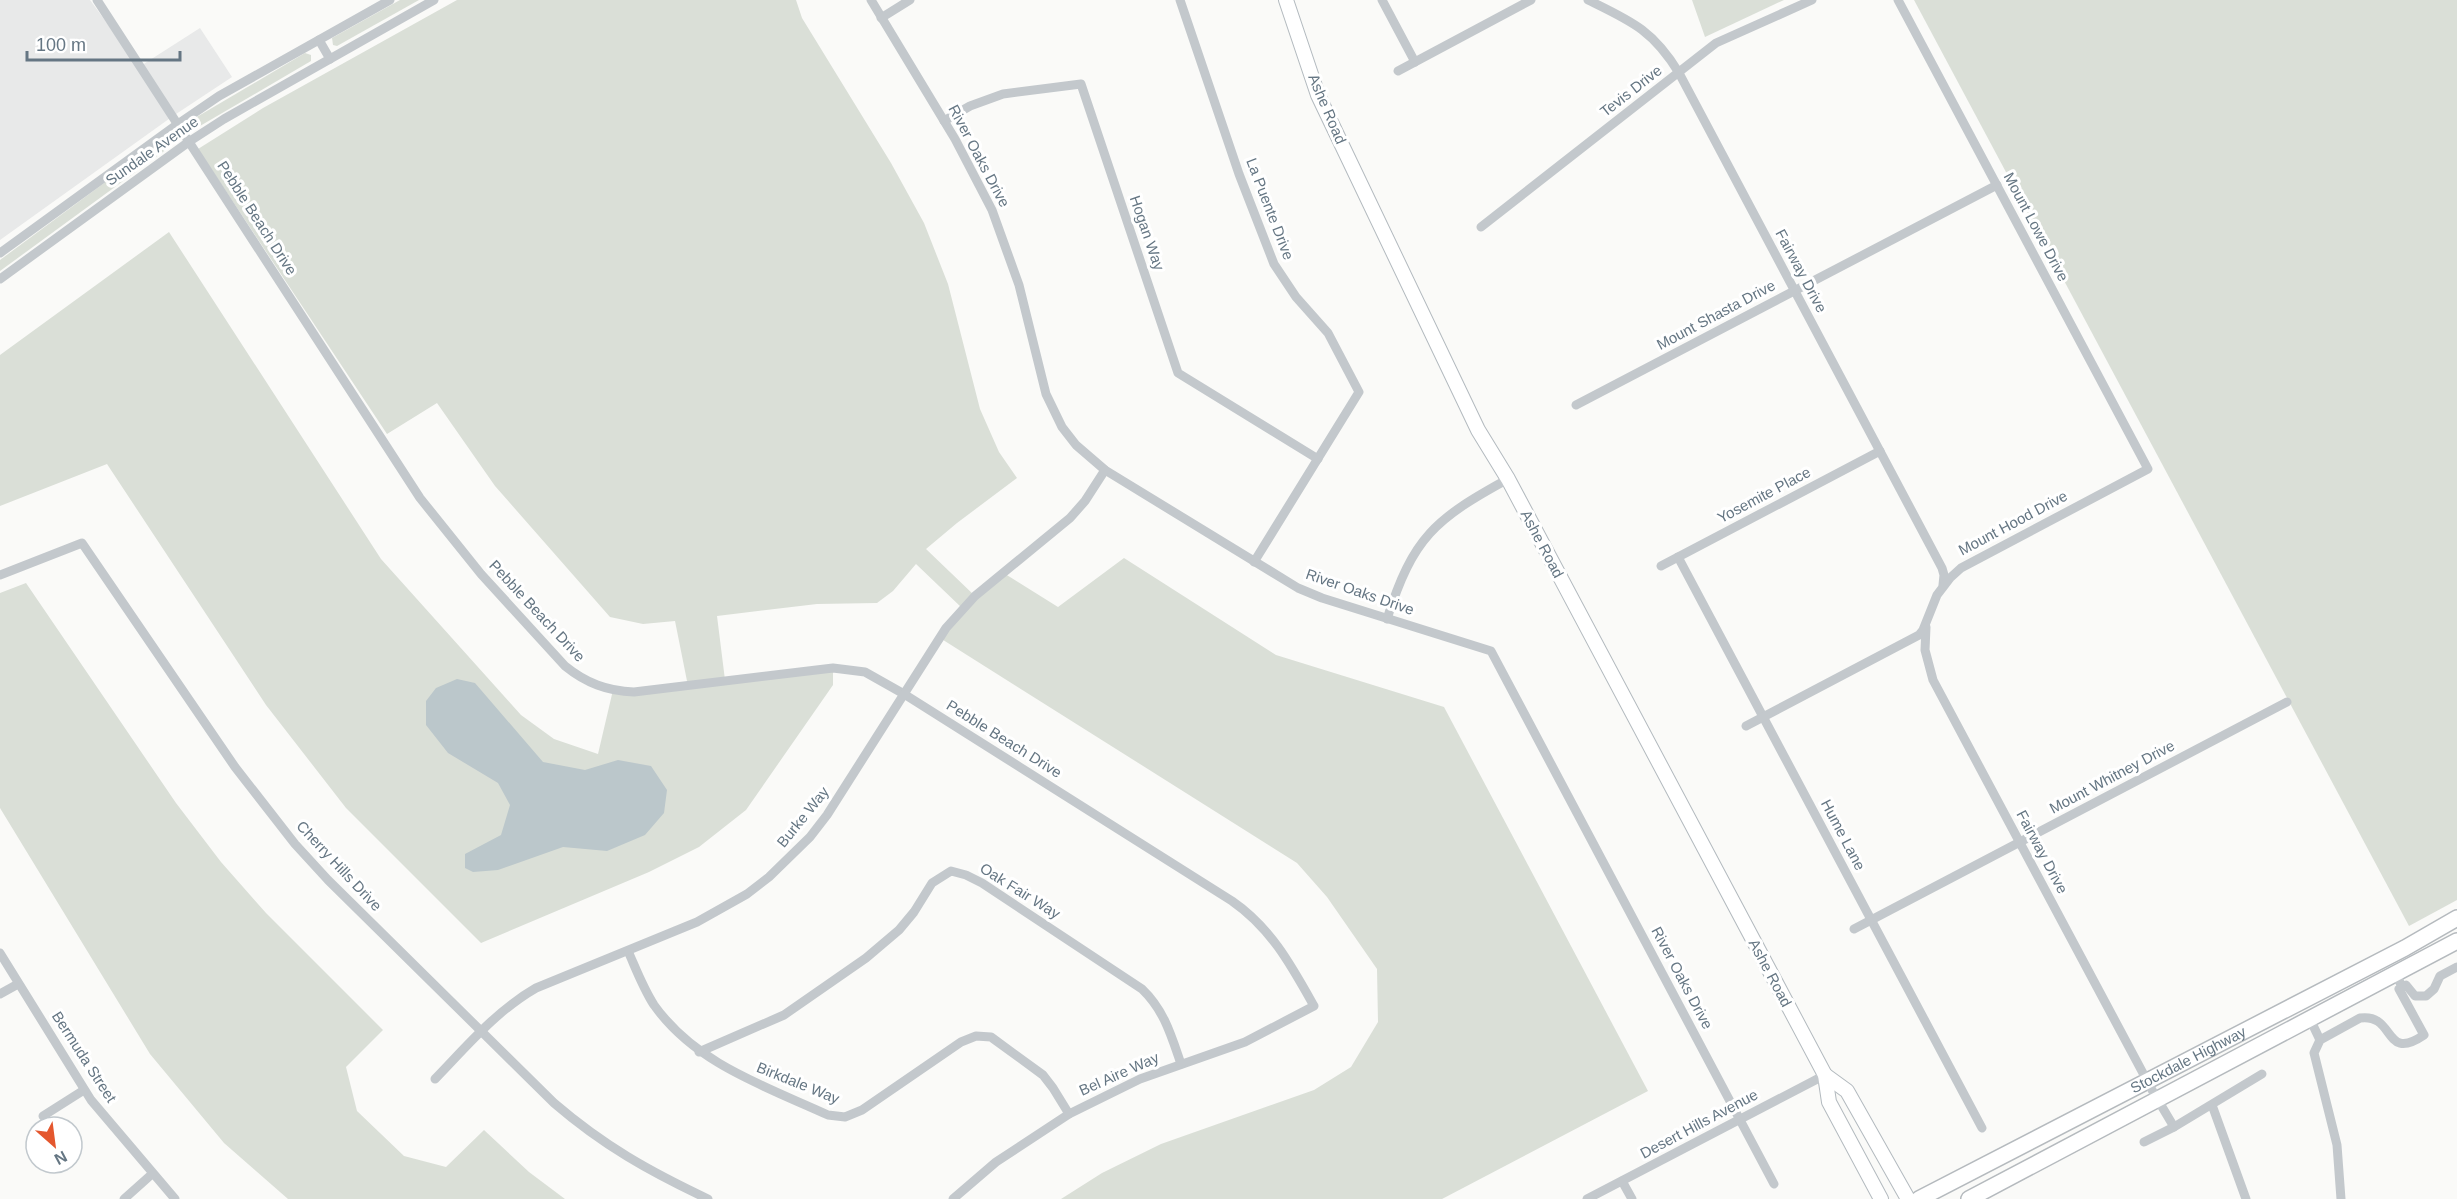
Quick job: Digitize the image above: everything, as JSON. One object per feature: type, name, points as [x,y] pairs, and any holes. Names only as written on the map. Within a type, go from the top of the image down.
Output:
[{"type":"main road","name":"Stockdale Highway","points":[[1969,1199],[2152,1090],[2457,918]]},
{"type":"main road","name":"Stockdale Highway","points":[[1919,1199],[2152,1090],[2399,980],[2457,941]]},
{"type":"street","name":"Pebble Beach Drive","points":[[97,0],[420,498],[482,574],[565,666],[576,675],[604,688],[634,692],[833,668],[849,668],[879,678],[1242,908],[1273,937],[1286,955],[1314,1006]]},
{"type":"street","name":"Sundale Avenue","points":[[0,253],[178,124],[229,91],[390,0]]},
{"type":"street","name":"Sundale Avenue","points":[[0,279],[190,141],[252,103],[434,0]]},
{"type":"street","name":"River Oaks Drive","points":[[871,0],[975,174],[1006,247],[1052,410],[1076,445],[1105,470],[1298,588],[1322,598],[1491,651],[1774,1184]]},
{"type":"street","points":[[881,18],[910,0]]},
{"type":"street","name":"La Puente Drive","points":[[1180,0],[1253,213],[1274,264],[1296,297],[1328,333],[1359,392],[1254,562]]},
{"type":"street","name":"Ashe Road","points":[[1286,0],[1318,95],[1478,430],[1508,479],[1825,1076],[1829,1102],[1881,1199]]},
{"type":"street","points":[[1382,0],[1415,62]]},
{"type":"street","points":[[1398,71],[1531,0]]},
{"type":"street","name":"Fairway Drive","points":[[1588,0],[1610,10],[1646,32],[1664,51],[1679,73],[1942,568],[1944,575],[1941,590]]},
{"type":"street","points":[[1610,10],[1614,0]]},
{"type":"street","name":"Tevis Drive","points":[[1481,227],[1716,43],[1812,0]]},
{"type":"street","name":"Mount Lowe Drive","points":[[1898,0],[2148,469]]},
{"type":"street","points":[[320,40],[330,59]]},
{"type":"street","name":"Hogan Way","points":[[944,121],[986,98],[1081,84],[1179,373],[1318,459]]},
{"type":"street","name":"Mount Shasta Drive","points":[[1576,405],[1997,185]]},
{"type":"street","name":"Yosemite Place","points":[[1661,566],[1880,451]]},
{"type":"street","name":"Mount Hood Drive","points":[[1746,726],[1919,635],[1941,590],[1956,573],[1974,560],[2148,469]]},
{"type":"street","name":"Burke Way","points":[[435,1079],[504,1010],[536,988],[723,909],[769,877],[790,858],[827,814],[946,628],[962,608],[1002,572],[1071,518],[1105,470]]},
{"type":"street","points":[[1387,619],[1406,566],[1430,532],[1462,505],[1508,479]]},
{"type":"street","name":"Cherry Hills Drive","points":[[0,575],[82,543],[264,807],[328,880],[554,1103],[604,1143],[651,1172],[708,1199]]},
{"type":"street","name":"Hume Lane","points":[[1678,557],[1982,1128]]},
{"type":"street","name":"Fairway Drive","points":[[1927,621],[1925,650],[1933,680],[2152,1090],[2174,1127]]},
{"type":"street","name":"Mount Whitney Drive","points":[[1854,929],[2287,702]]},
{"type":"street","name":"Oak Fair Way","points":[[699,1052],[784,1015],[866,958],[899,930],[914,912],[932,883],[951,871],[966,874],[982,883],[1142,988],[1160,1009],[1167,1022],[1181,1064]]},
{"type":"street","name":"Birkdale Way","points":[[628,951],[653,1003],[681,1037],[699,1052],[725,1068],[828,1115],[845,1117],[862,1110],[961,1042],[976,1036],[990,1037],[1043,1076],[1069,1114]]},
{"type":"street","name":"Bermuda Street","points":[[0,953],[84,1090],[175,1199]]},
{"type":"street","points":[[2399,980],[2415,996],[2426,996],[2434,989],[2440,976],[2457,967]]},
{"type":"street","points":[[2341,1199],[2337,1145],[2314,1053],[2320,1040],[2360,1018],[2367,1017],[2380,1022],[2392,1039],[2404,1045],[2424,1035],[2399,989],[2399,980]]},
{"type":"street","points":[[0,993],[18,984]]},
{"type":"street","name":"Bel Aire Way","points":[[953,1199],[996,1162],[1069,1114],[1110,1092],[1245,1042],[1314,1006]]},
{"type":"street","points":[[2310,1019],[2320,1040]]},
{"type":"street","points":[[2144,1142],[2174,1127],[2262,1074]]},
{"type":"street","name":"Ashe Road","points":[[1825,1076],[1847,1091],[1908,1199]]},
{"type":"street","name":"Desert Hills Avenue","points":[[1587,1199],[1825,1076]]},
{"type":"street","points":[[46,1115],[84,1090]]},
{"type":"street","points":[[2212,1104],[2246,1199]]},
{"type":"street","points":[[124,1199],[152,1174]]},
{"type":"street","points":[[1622,1181],[1632,1199]]},
{"type":"shaded area","points":[[0,0],[90,0],[139,67],[200,28],[232,77],[173,116],[0,240]]},
{"type":"shaded area","points":[[400,0],[419,0],[337,46],[333,45],[332,38]]},
{"type":"shaded area","points":[[457,0],[796,0],[802,18],[891,163],[924,223],[948,284],[980,409],[999,452],[1017,478],[926,549],[975,596],[1002,572],[1058,607],[1124,558],[1276,655],[1444,707],[1648,1091],[1442,1199],[1061,1199],[1102,1173],[1161,1144],[1314,1090],[1351,1067],[1378,1022],[1377,969],[1327,897],[1297,863],[940,638],[962,608],[916,564],[893,591],[877,603],[817,604],[717,616],[725,680],[833,668],[833,685],[746,810],[699,847],[649,872],[481,943],[346,808],[266,705],[107,464],[0,506],[0,355],[169,232],[381,559],[521,715],[554,739],[598,754],[613,690],[688,686],[675,621],[643,624],[610,617],[495,486],[437,403],[387,434],[198,149],[263,108]]},
{"type":"shaded area","points":[[1692,0],[1784,0],[1705,37]]},
{"type":"shaded area","points":[[1914,0],[2457,0],[2457,900],[2409,926]]},
{"type":"shaded area","points":[[305,53],[311,55],[311,61],[200,126],[195,124],[195,118]]},
{"type":"shaded area","points":[[165,138],[171,146],[0,271],[0,260]]},
{"type":"shaded area","points":[[26,583],[176,803],[221,862],[266,913],[383,1030],[346,1067],[357,1111],[404,1156],[446,1167],[484,1130],[529,1172],[565,1199],[288,1199],[224,1143],[150,1054],[0,808],[0,593]]},
{"type":"shaded area","points":[[457,679],[475,683],[543,762],[585,770],[618,760],[651,766],[667,790],[664,813],[645,835],[607,851],[563,847],[498,870],[473,872],[465,868],[465,854],[501,835],[510,805],[498,783],[448,753],[426,725],[426,701],[436,688]]}]
